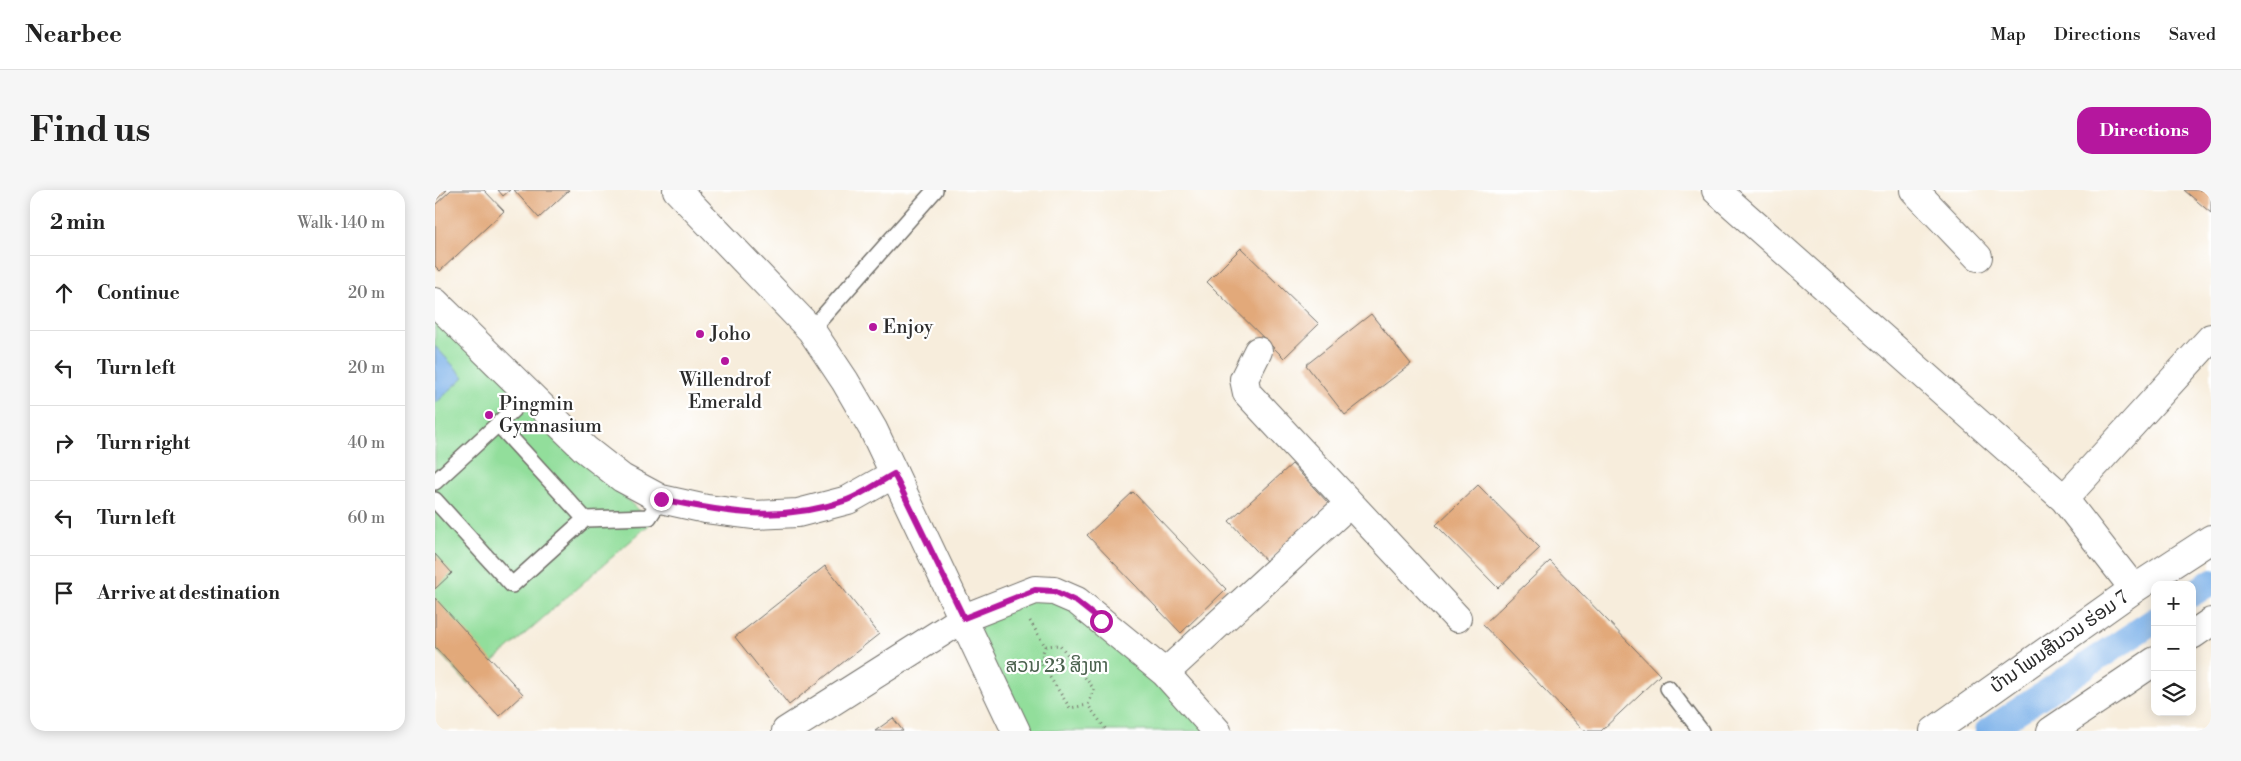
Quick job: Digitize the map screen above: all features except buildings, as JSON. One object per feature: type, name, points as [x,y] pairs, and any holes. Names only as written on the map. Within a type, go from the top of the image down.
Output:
[{"type":"street","points":[[677,190],[811,330],[859,405],[964,618],[1016,731]]},
{"type":"street","points":[[1716,190],[2064,499],[2134,589]]},
{"type":"street","points":[[1914,190],[1978,257]]},
{"type":"street","points":[[435,302],[585,449],[622,478],[661,499],[706,509],[754,515],[798,514],[849,500],[894,474]]},
{"type":"street","points":[[2064,499],[2211,338]]},
{"type":"street","points":[[1258,351],[1244,379],[1247,394],[1457,618]]},
{"type":"street","points":[[1165,673],[1349,504]]},
{"type":"street","name":"ບ້ານ ໂພນສີນວນ ຮ່ອມ 7","points":[[1934,731],[2134,589],[2211,539]]},
{"type":"street","points":[[786,731],[964,618],[1035,590],[1054,591],[1077,602],[1165,673],[1217,731]]},
{"type":"street","points":[[2196,632],[2211,622]]},
{"type":"street","points":[[2051,731],[2151,664]]},
{"type":"lane","points":[[811,330],[935,190]]},
{"type":"lane","points":[[435,482],[528,395]]},
{"type":"lane","points":[[499,424],[585,519]]},
{"type":"lane","points":[[435,500],[512,586],[585,519],[649,517],[661,499]]},
{"type":"lane","points":[[1668,688],[1701,731]]},
{"type":"path","points":[[1016,596],[1045,646],[1040,662],[1071,708],[1088,705]]},
{"type":"path","points":[[1045,646],[1060,645],[1095,689],[1088,705]]},
{"type":"path","points":[[1088,705],[1107,731]]},
{"type":"green space","name":"Pingmin Gymnasium","points":[[435,308],[651,523],[468,684],[435,648]]},
{"type":"green space","name":"ສວນ 23 ສິງຫາ","points":[[1038,591],[1092,609],[1215,731],[1016,731],[964,618]]},
{"type":"water","points":[[435,346],[464,377],[435,404]]},
{"type":"waterway","points":[[2196,591],[2211,582]]},
{"type":"waterway","points":[[1988,731],[2151,623]]},
{"type":"place","name":"Enjoy","points":[[873,327]]},
{"type":"place","name":"Joho","points":[[700,334]]},
{"type":"place","name":"Willendrof Emerald","points":[[725,361]]},
{"type":"place","name":"Pingmin Gymnasium","points":[[489,415]]},
{"type":"route","points":[[661,499],[706,509],[754,515],[798,514],[849,500],[894,474],[964,618],[1035,590],[1054,591],[1077,602],[1101,621]]}]
